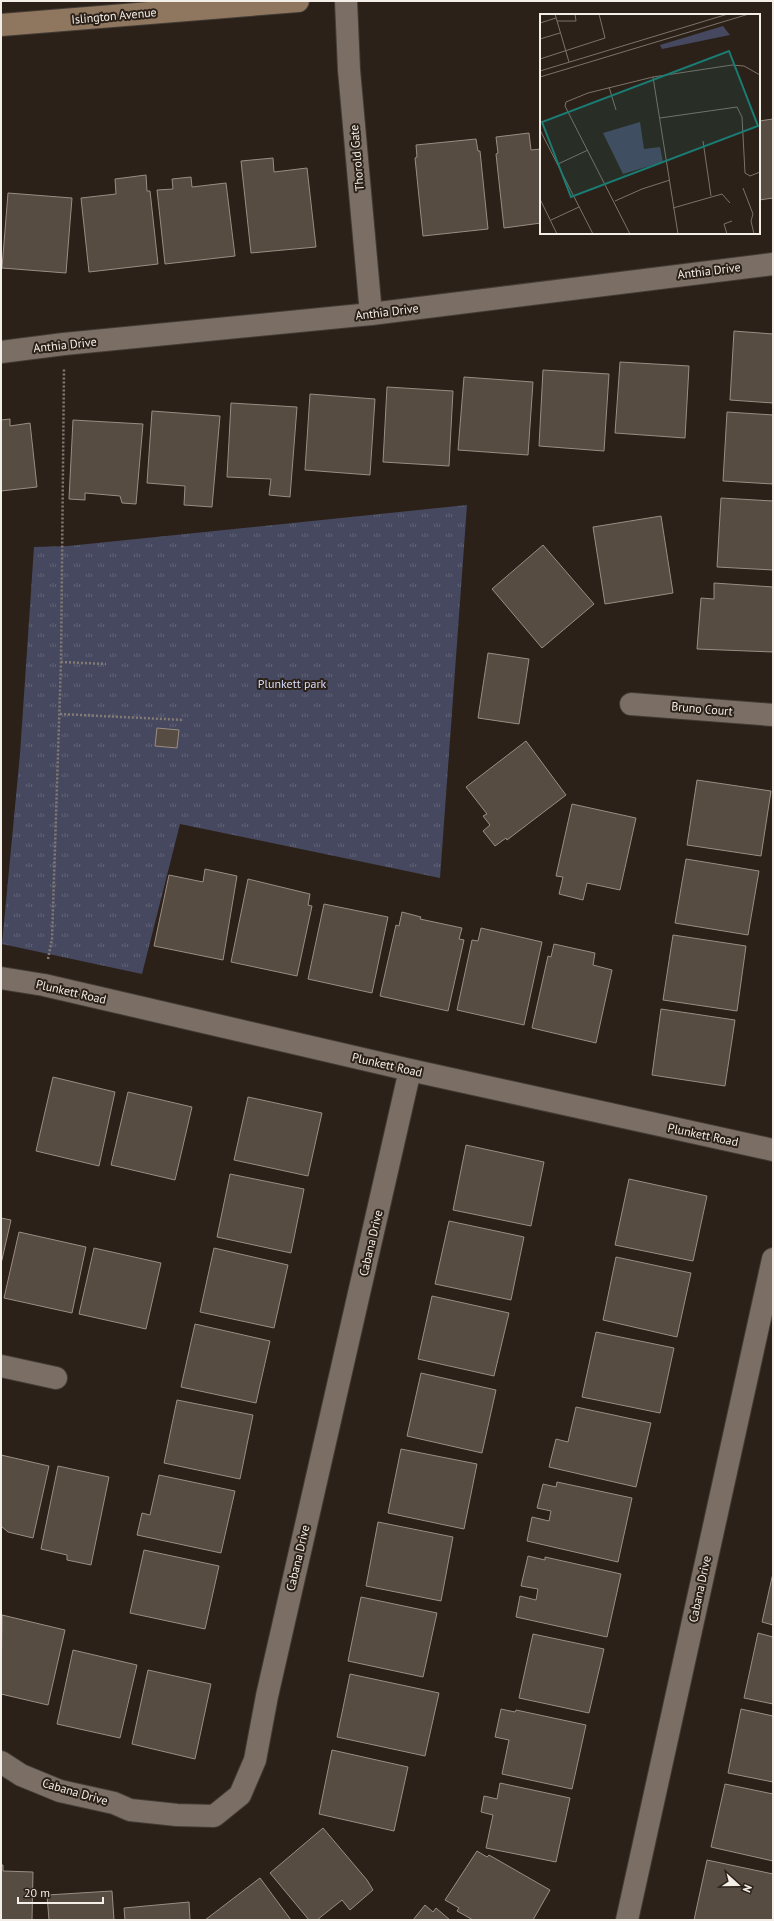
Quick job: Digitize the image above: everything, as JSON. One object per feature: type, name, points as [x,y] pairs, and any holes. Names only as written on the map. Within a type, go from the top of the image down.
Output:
[{"type":"main road","name":"Islington Avenue","points":[[1,25],[298,1]]},
{"type":"street","name":"Thorold Gate","points":[[346,1],[349,70],[371,314]]},
{"type":"street","name":"Anthia Drive","points":[[1,352],[64,344],[371,314],[773,264]]},
{"type":"street","name":"Bruno Court","points":[[631,704],[773,715]]},
{"type":"street","name":"Plunkett Road","points":[[1,978],[44,985],[410,1070],[773,1150]]},
{"type":"street","name":"Cabana Drive","points":[[1,1762],[21,1775],[60,1791],[114,1803],[130,1810],[177,1815],[214,1816],[240,1795],[254,1760],[268,1689],[410,1070]]},
{"type":"street","name":"Cabana Drive","points":[[627,1920],[773,1259]]},
{"type":"street","points":[[1,1366],[56,1378]]},
{"type":"path","points":[[44,985],[52,939],[60,714],[64,344]]},
{"type":"path","points":[[61,662],[106,664]]},
{"type":"path","points":[[60,714],[184,720]]},
{"type":"green space","name":"Plunkett park","points":[[467,505],[440,878],[180,824],[142,974],[2,944],[20,754],[34,547],[68,546]]},
{"type":"building","points":[[773,119],[773,198],[760,200],[760,121]]},
{"type":"building","points":[[529,133],[531,150],[540,149],[540,223],[504,228],[496,154],[498,153],[496,137]]},
{"type":"building","points":[[476,139],[478,151],[480,151],[488,229],[423,236],[415,158],[417,157],[416,145]]},
{"type":"building","points":[[273,158],[274,172],[307,168],[316,247],[251,253],[241,161]]},
{"type":"building","points":[[146,175],[147,191],[150,191],[158,264],[89,272],[81,198],[116,194],[115,179]]},
{"type":"building","points":[[191,177],[192,187],[226,183],[235,256],[165,264],[157,190],[173,189],[172,179]]},
{"type":"building","points":[[8,193],[72,198],[66,273],[2,268]]},
{"type":"building","points":[[734,331],[773,334],[773,403],[730,400]]},
{"type":"building","points":[[620,362],[689,366],[685,438],[615,433]]},
{"type":"building","points":[[543,370],[609,374],[604,451],[539,446]]},
{"type":"building","points":[[464,377],[533,382],[528,455],[458,450]]},
{"type":"building","points":[[387,387],[453,391],[449,466],[383,462]]},
{"type":"building","points":[[310,394],[375,399],[370,475],[305,470]]},
{"type":"building","points":[[231,403],[297,407],[290,497],[269,495],[271,479],[227,477]]},
{"type":"building","points":[[152,411],[220,416],[212,507],[184,505],[185,486],[147,483]]},
{"type":"building","points":[[727,412],[773,415],[773,484],[723,481]]},
{"type":"building","points":[[10,419],[10,426],[30,423],[37,487],[1,491],[1,420]]},
{"type":"building","points":[[73,420],[143,424],[136,504],[122,503],[120,496],[85,493],[85,500],[69,499]]},
{"type":"building","points":[[721,498],[773,501],[773,570],[717,567]]},
{"type":"building","points":[[661,516],[673,593],[605,604],[593,527]]},
{"type":"building","points":[[543,545],[594,604],[542,648],[492,589]]},
{"type":"building","points":[[714,583],[773,587],[773,652],[697,649],[701,598],[714,599]]},
{"type":"building","points":[[488,653],[529,659],[519,724],[478,718]]},
{"type":"building","points":[[157,728],[179,730],[177,748],[155,746]]},
{"type":"building","points":[[526,741],[566,795],[507,840],[506,838],[495,846],[483,831],[490,825],[483,816],[487,814],[466,787]]},
{"type":"building","points":[[697,780],[771,791],[761,856],[687,845]]},
{"type":"building","points":[[572,804],[636,818],[620,890],[587,883],[583,900],[559,894],[563,877],[556,876]]},
{"type":"building","points":[[686,859],[759,871],[748,935],[675,923]]},
{"type":"building","points":[[205,869],[237,876],[223,960],[154,946],[169,875],[203,882]]},
{"type":"building","points":[[248,879],[310,894],[308,905],[312,906],[297,976],[231,962]]},
{"type":"building","points":[[324,904],[388,917],[372,993],[308,979]]},
{"type":"building","points":[[402,912],[421,917],[420,919],[462,928],[459,939],[464,940],[448,1011],[380,996],[396,925],[399,926]]},
{"type":"building","points":[[481,928],[542,942],[524,1025],[457,1010],[472,940],[478,941]]},
{"type":"building","points":[[673,935],[746,946],[737,1011],[663,1000]]},
{"type":"building","points":[[554,944],[595,953],[593,965],[612,970],[596,1043],[532,1028],[548,956],[551,957]]},
{"type":"building","points":[[661,1009],[735,1020],[725,1086],[652,1075]]},
{"type":"building","points":[[53,1077],[115,1092],[99,1166],[36,1151]]},
{"type":"building","points":[[128,1092],[192,1107],[175,1180],[111,1165]]},
{"type":"building","points":[[248,1097],[322,1113],[308,1176],[234,1160]]},
{"type":"building","points":[[466,1145],[544,1162],[531,1226],[453,1210]]},
{"type":"building","points":[[230,1174],[304,1189],[291,1253],[217,1237]]},
{"type":"building","points":[[629,1179],[707,1196],[693,1261],[615,1245]]},
{"type":"building","points":[[1,1218],[11,1220],[1,1264]]},
{"type":"building","points":[[449,1221],[524,1237],[511,1300],[435,1284]]},
{"type":"building","points":[[19,1232],[86,1247],[72,1313],[4,1298]]},
{"type":"building","points":[[94,1248],[161,1263],[146,1329],[79,1314]]},
{"type":"building","points":[[214,1248],[288,1265],[274,1328],[200,1312]]},
{"type":"building","points":[[616,1257],[691,1273],[677,1337],[603,1320]]},
{"type":"building","points":[[432,1296],[509,1313],[494,1376],[418,1359]]},
{"type":"building","points":[[195,1324],[270,1341],[256,1403],[181,1387]]},
{"type":"building","points":[[596,1332],[674,1348],[660,1413],[582,1397]]},
{"type":"building","points":[[421,1373],[496,1390],[482,1453],[407,1436]]},
{"type":"building","points":[[177,1400],[253,1415],[240,1479],[164,1463]]},
{"type":"building","points":[[576,1407],[651,1423],[636,1487],[549,1467],[556,1439],[568,1442]]},
{"type":"building","points":[[401,1449],[477,1464],[464,1529],[388,1513]]},
{"type":"building","points":[[1,1455],[49,1466],[33,1538],[8,1532],[1,1526]]},
{"type":"building","points":[[58,1466],[109,1477],[91,1565],[67,1560],[67,1555],[41,1549]]},
{"type":"building","points":[[159,1475],[235,1491],[221,1553],[137,1535],[142,1513],[150,1515]]},
{"type":"building","points":[[557,1482],[632,1498],[618,1562],[527,1541],[532,1517],[549,1521],[551,1511],[537,1508],[543,1484],[556,1487]]},
{"type":"building","points":[[378,1522],[453,1537],[441,1601],[366,1586]]},
{"type":"building","points":[[144,1550],[219,1566],[205,1629],[130,1613]]},
{"type":"building","points":[[528,1556],[545,1560],[545,1557],[621,1574],[607,1637],[516,1617],[520,1596],[536,1600],[538,1589],[521,1586]]},
{"type":"building","points":[[773,1573],[773,1625],[762,1622]]},
{"type":"building","points":[[361,1597],[437,1613],[423,1677],[348,1661]]},
{"type":"building","points":[[2,1615],[65,1630],[48,1705],[1,1694]]},
{"type":"building","points":[[758,1633],[773,1637],[773,1704],[744,1698]]},
{"type":"building","points":[[533,1634],[604,1649],[589,1713],[519,1698]]},
{"type":"building","points":[[73,1650],[137,1665],[120,1738],[57,1724]]},
{"type":"building","points":[[148,1670],[211,1684],[195,1759],[132,1744]]},
{"type":"building","points":[[350,1674],[439,1693],[425,1756],[337,1737]]},
{"type":"building","points":[[501,1709],[515,1712],[516,1710],[586,1725],[572,1789],[502,1774],[509,1740],[495,1737]]},
{"type":"building","points":[[741,1709],[773,1716],[773,1782],[728,1773]]},
{"type":"building","points":[[332,1750],[408,1767],[394,1831],[319,1814]]},
{"type":"building","points":[[500,1783],[570,1798],[556,1862],[486,1848],[493,1815],[481,1812],[484,1796],[497,1799]]},
{"type":"building","points":[[725,1784],[773,1794],[773,1861],[711,1847]]},
{"type":"building","points":[[323,1828],[367,1880],[373,1890],[350,1910],[342,1900],[317,1920],[309,1920],[270,1873]]},
{"type":"building","points":[[477,1851],[487,1857],[489,1855],[550,1890],[533,1920],[473,1920],[457,1911],[459,1908],[445,1900]]},
{"type":"building","points":[[707,1860],[773,1874],[773,1920],[694,1920]]},
{"type":"building","points":[[1,1865],[3,1865],[3,1871],[33,1872],[32,1920],[1,1920]]},
{"type":"building","points":[[260,1878],[291,1920],[205,1920]]},
{"type":"building","points":[[112,1891],[114,1920],[49,1920],[47,1895]]},
{"type":"building","points":[[189,1902],[190,1920],[125,1920],[124,1908]]},
{"type":"building","points":[[425,1905],[433,1912],[436,1908],[450,1920],[413,1920]]}]
